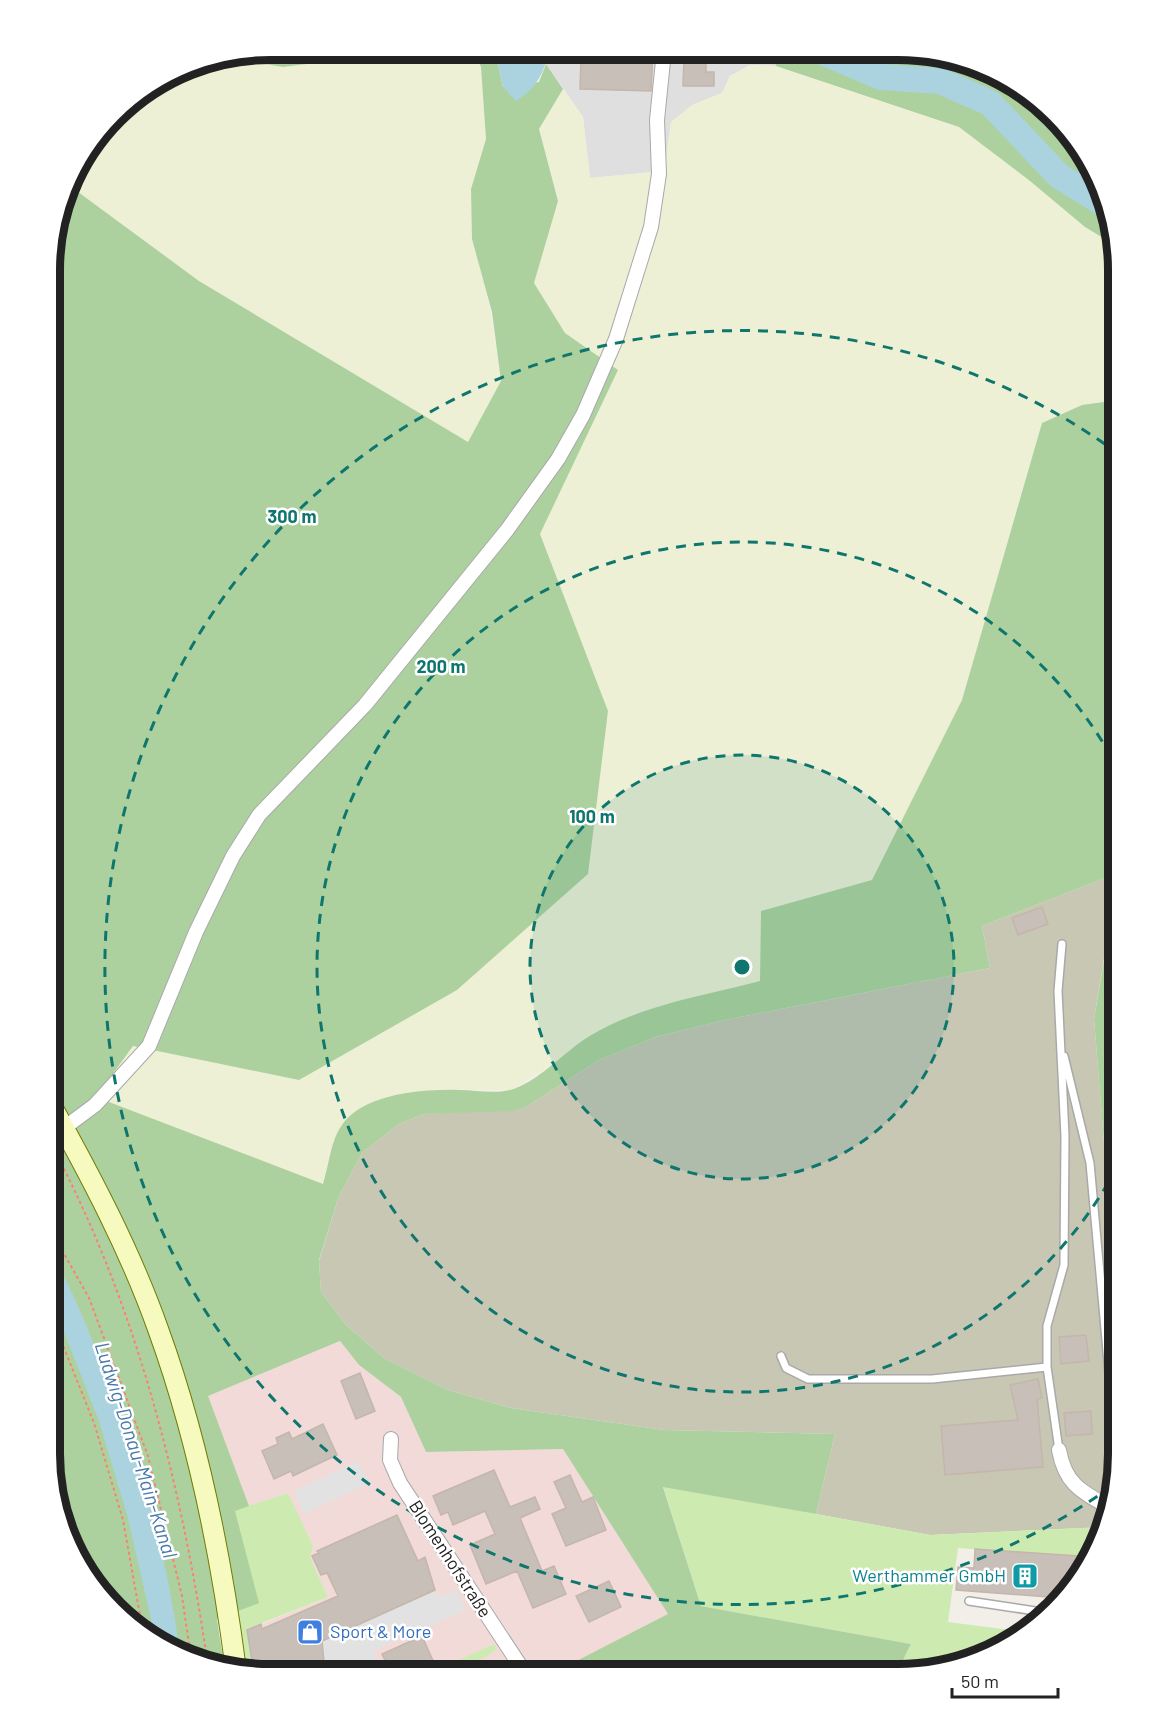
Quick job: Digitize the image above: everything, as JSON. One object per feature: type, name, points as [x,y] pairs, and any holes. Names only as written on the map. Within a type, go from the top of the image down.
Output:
[{"type":"main road","points":[[60,1140],[136,1273],[158,1328],[188,1421],[226,1591],[235,1661]]},
{"type":"street","points":[[60,1133],[95,1105],[148,1046],[196,932],[233,856],[259,816],[365,705],[507,530],[558,459],[583,416],[616,339],[651,227],[659,174],[657,120],[663,60]]},
{"type":"street","name":"Blomenhofstraße","points":[[391,1439],[390,1460],[400,1483],[519,1664]]},
{"type":"street","points":[[1059,1450],[1068,1479],[1101,1505]]},
{"type":"lane","points":[[1059,1450],[1047,1367],[1047,1326],[1064,1265],[1065,1136],[1058,991],[1062,944]]},
{"type":"lane","points":[[1060,1042],[1090,1164],[1108,1363]]},
{"type":"lane","points":[[781,1356],[786,1368],[808,1379],[932,1379],[1047,1367]]},
{"type":"lane","points":[[969,1601],[1037,1611]]},
{"type":"path","points":[[60,1152],[62,1163],[113,1276],[146,1382],[185,1534],[206,1654]]},
{"type":"path","points":[[60,1247],[89,1298],[148,1456],[182,1596],[190,1648]]},
{"type":"path","points":[[60,1338],[94,1423],[123,1520],[141,1620]]},
{"type":"shaded area","points":[[339,60],[478,60],[481,67],[486,139],[471,189],[501,381],[468,442],[199,281],[76,190],[103,142],[121,121],[142,103],[165,88],[189,76],[229,64],[251,61],[283,67]]},
{"type":"shaded area","points":[[547,60],[775,60],[776,66],[750,65],[730,76],[722,93],[692,105],[664,171],[590,178],[583,117],[546,64]]},
{"type":"shaded area","points":[[750,65],[776,66],[959,127],[1030,181],[1085,227],[1106,240],[1108,270],[1108,401],[1082,405],[1042,423],[962,700],[872,880],[762,911],[761,981],[635,1013],[511,1090],[441,1089],[396,1096],[330,1150],[324,1185],[96,1098],[133,1046],[299,1080],[608,711],[540,534],[618,370],[565,333],[533,283],[558,201],[539,129],[563,89],[583,117],[590,178],[664,171],[671,122],[692,105],[722,93],[730,76]]},
{"type":"shaded area","points":[[1108,877],[1108,934],[1094,1019],[1108,1192],[1108,1468],[1104,1495],[1095,1528],[930,1535],[816,1514],[835,1434],[664,1430],[511,1408],[448,1390],[384,1358],[346,1325],[321,1292],[319,1261],[339,1196],[363,1152],[399,1124],[424,1114],[526,1107],[599,1060],[656,1037],[725,1020],[990,968],[982,926]]},
{"type":"shaded area","points":[[340,1341],[359,1365],[401,1397],[426,1452],[563,1449],[669,1615],[571,1664],[252,1663],[247,1630],[328,1597],[310,1557],[288,1493],[249,1506],[207,1396]]},
{"type":"shaded area","points":[[358,1461],[369,1483],[304,1514],[294,1491]]},
{"type":"shaded area","points":[[435,1590],[439,1597],[457,1590],[466,1610],[373,1651],[379,1664],[324,1664],[322,1641]]},
{"type":"green space","points":[[339,60],[283,67],[251,61]]},
{"type":"green space","points":[[478,60],[497,60],[503,87],[539,82],[546,64],[563,89],[539,129],[558,201],[534,283],[565,333],[618,370],[540,534],[608,711],[588,874],[457,990],[299,1080],[133,1046],[96,1097],[323,1184],[339,1129],[354,1112],[366,1105],[400,1094],[424,1091],[510,1090],[530,1081],[579,1043],[608,1026],[650,1009],[760,981],[761,911],[872,880],[962,700],[1042,423],[1082,405],[1108,401],[1108,877],[982,926],[990,968],[725,1020],[656,1037],[599,1060],[526,1107],[512,1111],[424,1114],[399,1124],[363,1152],[339,1196],[319,1260],[321,1292],[346,1325],[384,1358],[448,1390],[511,1408],[664,1430],[835,1434],[816,1514],[663,1487],[701,1606],[911,1644],[901,1664],[570,1664],[668,1614],[563,1449],[426,1452],[401,1397],[359,1365],[340,1341],[208,1396],[249,1506],[235,1511],[259,1603],[217,1619],[223,1658],[189,1648],[165,1636],[142,1621],[121,1603],[103,1582],[88,1559],[67,1509],[60,1454],[60,270],[67,215],[76,190],[199,281],[468,442],[501,381],[492,312],[472,239],[471,189],[486,139],[481,67]]},
{"type":"green space","points":[[775,60],[926,62],[953,67],[1003,88],[1026,103],[1047,121],[1065,142],[1092,189],[1101,215],[1106,240],[1085,227],[1030,181],[959,127],[776,66]]},
{"type":"green space","points":[[1108,937],[1108,1192],[1094,1019]]},
{"type":"green space","points":[[663,1486],[930,1535],[1095,1527],[1078,1563],[1078,1557],[958,1548],[948,1622],[1012,1630],[979,1648],[939,1660],[901,1664],[911,1644],[701,1606]]},
{"type":"green space","points":[[288,1493],[313,1546],[310,1557],[328,1597],[247,1629],[252,1663],[242,1662],[235,1612],[235,1510]]},
{"type":"green space","points":[[494,1644],[497,1649],[471,1664],[450,1664]]},
{"type":"water","points":[[497,60],[546,60],[538,80],[516,101],[503,87]]},
{"type":"water","points":[[60,1269],[90,1334],[139,1467],[167,1574],[178,1643],[153,1628],[128,1518],[99,1421],[60,1322]]},
{"type":"building","points":[[581,60],[653,60],[651,91],[580,89]]},
{"type":"building","points":[[684,60],[706,60],[706,72],[714,72],[714,86],[683,86]]},
{"type":"building","points":[[1042,907],[1048,924],[1018,935],[1012,918]]},
{"type":"building","points":[[1086,1335],[1089,1361],[1061,1364],[1059,1337]]},
{"type":"building","points":[[360,1373],[375,1411],[356,1419],[341,1381]]},
{"type":"building","points":[[1038,1379],[1042,1398],[1037,1399],[1043,1467],[945,1475],[941,1426],[1018,1420],[1010,1385]]},
{"type":"building","points":[[1091,1411],[1092,1434],[1066,1436],[1064,1413]]},
{"type":"building","points":[[323,1424],[337,1455],[293,1476],[291,1471],[274,1479],[262,1451],[278,1444],[276,1438],[289,1432],[292,1439]]},
{"type":"building","points":[[494,1470],[510,1507],[535,1497],[540,1509],[520,1518],[542,1571],[554,1566],[566,1594],[533,1608],[517,1571],[486,1584],[470,1545],[495,1534],[485,1511],[453,1525],[448,1512],[441,1515],[433,1496]]},
{"type":"building","points":[[570,1475],[582,1502],[593,1497],[606,1530],[566,1546],[552,1514],[566,1508],[554,1482]]},
{"type":"building","points":[[397,1515],[418,1561],[425,1557],[435,1590],[322,1641],[324,1664],[284,1664],[284,1661],[276,1664],[252,1663],[247,1630],[261,1624],[262,1629],[338,1596],[327,1573],[321,1575],[312,1556],[319,1553],[317,1551]]},
{"type":"building","name":"Werthammer GmbH","points":[[975,1549],[1078,1556],[1077,1563],[1052,1597],[956,1590],[958,1567],[974,1568]]},
{"type":"building","points":[[609,1581],[621,1607],[589,1622],[576,1596]]},
{"type":"building","points":[[422,1636],[435,1664],[387,1664],[382,1654]]},
{"type":"waterway","points":[[841,60],[881,77],[940,81],[990,103],[1059,176],[1095,198]]},
{"type":"place","name":"Werthammer GmbH","points":[[1025,1576]]},
{"type":"place","name":"Sport & More","points":[[310,1632]]},
{"type":"water label","name":"Ludwig-Donau-Main-Kanal","points":[[136,1450]]}]
